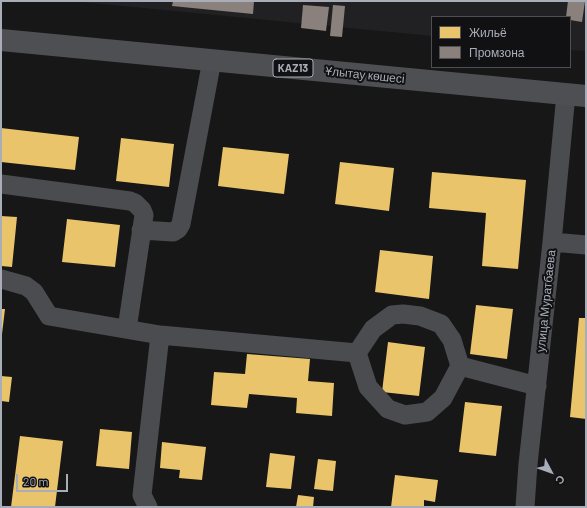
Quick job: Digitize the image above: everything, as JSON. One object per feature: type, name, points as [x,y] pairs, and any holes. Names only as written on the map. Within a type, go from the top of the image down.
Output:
[{"type":"main road","name":"Ұлытау көшесі","points":[[1,40],[576,95]]},
{"type":"street","points":[[141,230],[173,232],[178,229],[181,224],[212,60]]},
{"type":"street","name":"улица Муратбаева","points":[[525,507],[528,464],[552,242],[576,95]]},
{"type":"street","points":[[1,184],[130,201],[135,203],[142,210],[144,215],[127,329]]},
{"type":"street","points":[[552,242],[586,245]]},
{"type":"street","points":[[1,279],[26,286],[34,292],[49,316],[160,335],[357,353]]},
{"type":"street","points":[[403,314],[420,316],[441,324],[452,340],[460,366],[443,398],[427,412],[405,415],[388,409],[368,387],[357,353],[373,329],[392,315],[403,314]]},
{"type":"street","points":[[148,507],[142,495],[160,335]]},
{"type":"street","points":[[460,366],[537,386]]},
{"type":"shaded area","points":[[71,1],[586,1],[586,51],[571,50],[571,16],[431,16],[431,36]]},
{"type":"building: Жильё","points":[[1,128],[79,137],[75,170],[1,162]]},
{"type":"building: Жильё","points":[[121,138],[174,144],[169,187],[116,181]]},
{"type":"building: Жильё","points":[[223,147],[289,154],[284,194],[218,186]]},
{"type":"building: Жильё","points":[[340,162],[394,168],[389,211],[335,204]]},
{"type":"building: Жильё","points":[[432,172],[526,180],[518,269],[482,266],[486,213],[429,208]]},
{"type":"building: Жильё","points":[[1,216],[17,217],[12,267],[1,266]]},
{"type":"building: Жильё","points":[[67,219],[120,225],[115,267],[62,262]]},
{"type":"building: Жильё","points":[[380,250],[433,256],[429,299],[375,292]]},
{"type":"building: Жильё","points":[[476,305],[513,309],[507,359],[470,354]]},
{"type":"building: Жильё","points":[[1,309],[5,309],[2,334],[1,334]]},
{"type":"building: Жильё","points":[[579,318],[586,318],[586,419],[570,417]]},
{"type":"building: Жильё","points":[[388,342],[425,347],[419,396],[382,392]]},
{"type":"building: Жильё","points":[[247,354],[310,359],[308,381],[334,383],[332,416],[296,413],[297,398],[249,394],[247,408],[211,405],[214,372],[245,374]]},
{"type":"building: Жильё","points":[[1,376],[12,377],[9,402],[1,401]]},
{"type":"building: Жильё","points":[[465,402],[502,406],[496,456],[459,452]]},
{"type":"building: Жильё","points":[[100,429],[132,432],[129,469],[96,466]]},
{"type":"building: Жильё","points":[[20,436],[63,441],[55,507],[11,507]]},
{"type":"building: Жильё","points":[[162,442],[206,447],[202,480],[179,478],[180,470],[160,468]]},
{"type":"building: Жильё","points":[[270,453],[295,456],[291,489],[266,487]]},
{"type":"building: Жильё","points":[[318,459],[336,461],[333,491],[314,489]]},
{"type":"building: Жильё","points":[[395,475],[438,480],[435,502],[424,500],[424,507],[391,507]]},
{"type":"building: Жильё","points":[[298,495],[314,497],[313,507],[296,507]]},
{"type":"building: Промзона","points":[[173,1],[254,1],[253,14],[172,6]]},
{"type":"building: Промзона","points":[[568,1],[585,1],[582,22],[571,20],[571,16],[566,16]]},
{"type":"building: Промзона","points":[[303,5],[329,7],[326,31],[301,28]]},
{"type":"building: Промзона","points":[[333,5],[345,6],[342,37],[330,36]]}]
